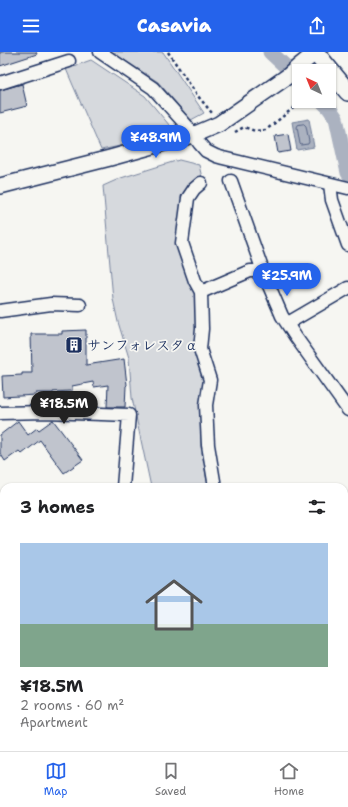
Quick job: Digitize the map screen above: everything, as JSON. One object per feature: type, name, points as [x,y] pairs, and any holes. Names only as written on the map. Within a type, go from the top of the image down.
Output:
[{"type":"main road","points":[[315,52],[348,92]]},
{"type":"street","points":[[100,52],[153,88],[187,126],[206,151],[216,156],[339,186],[332,200],[348,245]]},
{"type":"street","points":[[0,186],[193,135],[219,124],[288,76],[315,52]]},
{"type":"street","points":[[0,83],[69,61]]},
{"type":"street","points":[[231,181],[264,274],[282,316],[348,410]]},
{"type":"street","points":[[201,183],[194,189],[188,198],[182,243],[195,280],[201,292],[202,329],[200,349],[210,380],[206,405],[208,445],[214,483]]},
{"type":"street","points":[[201,292],[250,272],[256,271],[264,274]]},
{"type":"street","points":[[288,323],[348,288]]},
{"type":"street","points":[[0,311],[51,304],[80,305]]},
{"type":"street","points":[[0,413],[46,412],[129,415],[123,483]]},
{"type":"shaded area","points":[[112,52],[163,52],[204,113],[191,120],[158,82]]},
{"type":"shaded area","points":[[91,60],[145,96],[175,132],[148,140],[101,150],[66,69]]},
{"type":"shaded area","points":[[179,160],[199,165],[202,178],[192,183],[178,245],[197,295],[206,381],[200,404],[201,447],[207,483],[150,483],[132,398],[129,358],[113,299],[103,186],[121,178]]},
{"type":"water","points":[[309,119],[314,147],[297,150],[292,122]]},
{"type":"building","points":[[0,52],[36,52],[37,54],[0,66]]},
{"type":"building","points":[[22,84],[27,106],[0,113],[0,90]]},
{"type":"building","points":[[288,134],[291,151],[278,153],[275,136]]},
{"type":"building","points":[[86,330],[86,365],[124,359],[127,385],[125,407],[107,407],[108,385],[94,387],[93,382],[72,386],[72,391],[3,397],[2,376],[32,373],[31,334],[62,334],[62,331]]},
{"type":"building","points":[[53,420],[83,460],[64,473],[40,440],[22,454],[19,451],[5,461],[0,453],[0,435],[18,421],[28,435],[37,428],[39,430]]},
{"type":"waterway","points":[[270,52],[292,72]]},
{"type":"waterway","points":[[329,108],[336,118],[348,173]]},
{"type":"place","name":"サンフォレスタα","points":[[74,345]]}]
